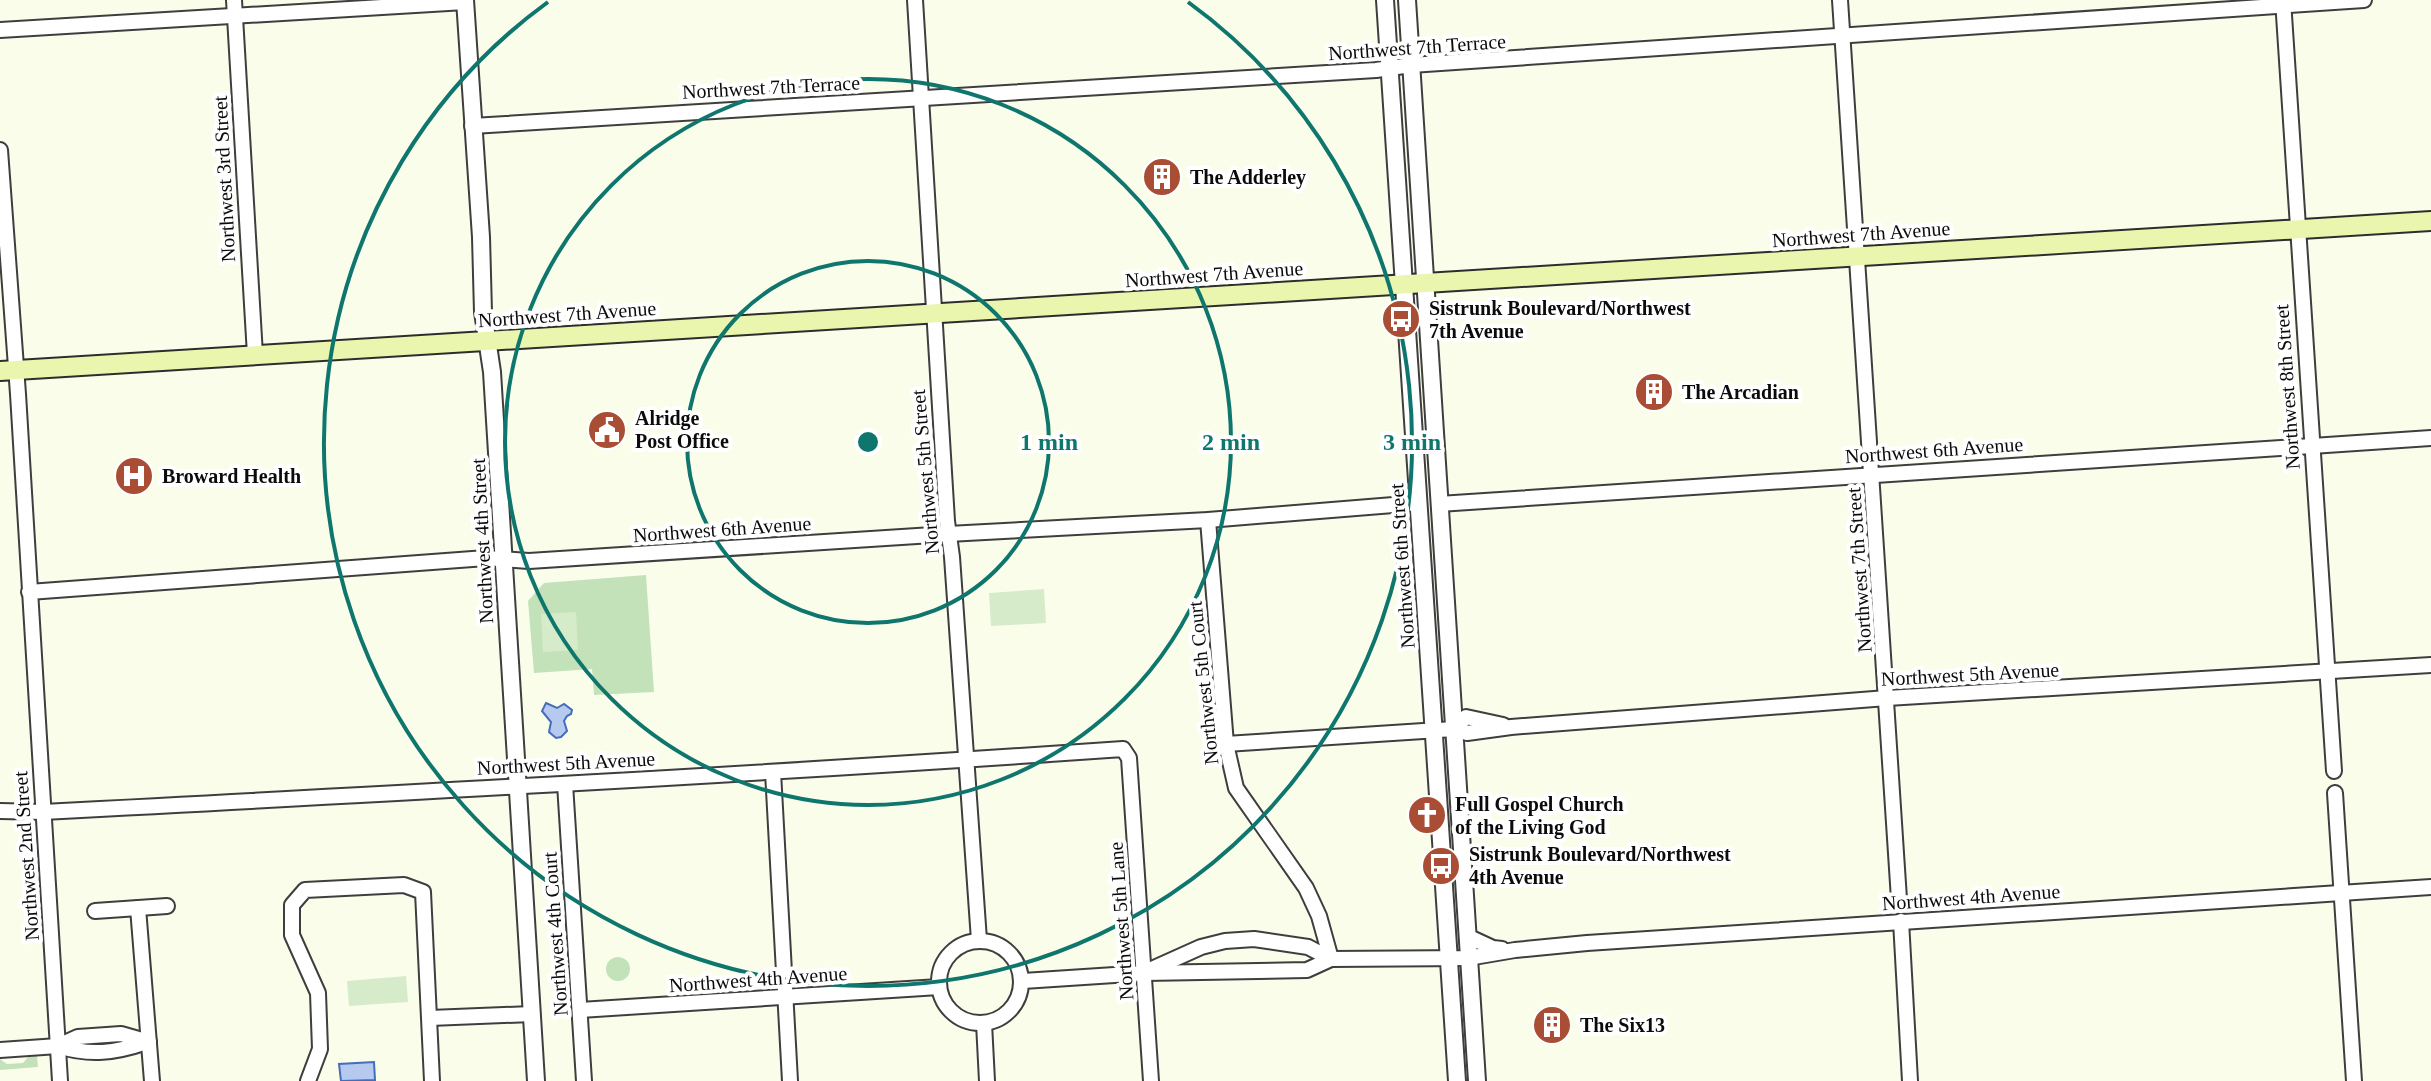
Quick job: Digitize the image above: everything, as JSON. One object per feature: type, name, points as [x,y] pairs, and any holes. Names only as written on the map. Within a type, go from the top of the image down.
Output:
[{"type":"main road","name":"Northwest 7th Avenue","points":[[8,370],[2431,221]]},
{"type":"street","name":"Northwest 3rd Street","points":[[234,0],[255,355]]},
{"type":"street","name":"Northwest 5th Street","points":[[915,0],[948,534],[979,940]]},
{"type":"street","name":"Northwest 6th Street","points":[[1385,0],[1457,1081]]},
{"type":"street","name":"Northwest 6th Street","points":[[1407,0],[1477,1081]]},
{"type":"street","name":"Northwest 7th Street","points":[[1840,0],[1899,899]]},
{"type":"street","name":"Northwest 7th Terrace","points":[[472,126],[1389,70],[1411,65],[2283,2],[2364,0]]},
{"type":"street","points":[[0,30],[465,1]]},
{"type":"street","name":"Northwest 4th Street","points":[[465,1],[483,312],[492,372],[536,1081]]},
{"type":"street","name":"Northwest 8th Street","points":[[2283,2],[2334,771]]},
{"type":"street","name":"Northwest 2nd Street","points":[[0,150],[8,370],[29,592],[60,1081]]},
{"type":"street","name":"Northwest 6th Avenue","points":[[1439,504],[2431,438]]},
{"type":"street","name":"Northwest 6th Avenue","points":[[29,592],[486,558],[529,561],[1208,520],[1418,503]]},
{"type":"street","name":"Northwest 5th Court","points":[[1208,520],[1226,744],[1236,788],[1306,888],[1319,916],[1331,959]]},
{"type":"street","name":"Northwest 5th Avenue","points":[[1226,744],[1454,729],[1467,733],[1887,698],[2431,665]]},
{"type":"street","name":"Northwest 5th Avenue","points":[[0,811],[43,812],[565,784],[1123,749],[1129,758]]},
{"type":"street","name":"Northwest 5th Lane","points":[[1129,758],[1151,1081]]},
{"type":"street","points":[[773,772],[790,1081]]},
{"type":"street","name":"Northwest 4th Court","points":[[565,784],[584,1081]]},
{"type":"street","points":[[2335,793],[2354,1081]]},
{"type":"street","points":[[308,1081],[320,1049],[318,993],[292,935],[292,905],[305,890],[404,885],[423,892],[432,1081]]},
{"type":"street","name":"Northwest 4th Avenue","points":[[1023,981],[1145,973],[1307,970],[1331,959],[1468,958],[1515,950],[1901,921],[2431,887]]},
{"type":"street","points":[[95,911],[167,906]]},
{"type":"street","points":[[138,908],[152,1081]]},
{"type":"street","points":[[1901,921],[1910,1081]]},
{"type":"street","name":"Northwest 4th Avenue","points":[[1467,936],[1493,948],[1515,950]]},
{"type":"street","name":"Northwest 4th Avenue","points":[[1145,973],[1201,947],[1225,941],[1254,939],[1308,947],[1331,959]]},
{"type":"street","points":[[979,940],[1003,947],[1012,956],[1023,981],[1015,1004],[1007,1014],[984,1023],[959,1018],[949,1010],[939,987],[942,964],[949,955],[967,942],[979,940]]},
{"type":"street","name":"Northwest 4th Avenue","points":[[580,1010],[939,987]]},
{"type":"street","points":[[430,1018],[532,1014]]},
{"type":"street","points":[[984,1023],[987,1081]]},
{"type":"street","points":[[0,1050],[58,1046],[78,1037],[121,1034],[149,1042]]},
{"type":"green space","points":[[646,575],[654,692],[594,695],[592,669],[534,673],[528,601],[544,583]]},
{"type":"green space","points":[[1044,589],[1046,623],[991,626],[989,593]]},
{"type":"green space","points":[[576,612],[578,650],[543,652],[541,614]]},
{"type":"green space","points":[[618,957],[626,961],[630,969],[626,977],[618,981],[610,977],[606,969],[610,961]]},
{"type":"green space","points":[[406,976],[408,1002],[349,1006],[347,981]]},
{"type":"green space","points":[[37,1056],[38,1067],[0,1070],[0,1059],[7,1064],[23,1063],[28,1057]]},
{"type":"water","points":[[546,703],[557,708],[564,704],[572,710],[564,721],[567,731],[561,737],[556,738],[549,732],[551,722],[542,711]]},
{"type":"water","points":[[374,1062],[375,1080],[341,1081],[339,1064]]},
{"type":"place","name":"The Adderley","points":[[1162,177]]},
{"type":"place","name":"Sistrunk Boulevard/Northwest 7th Avenue","points":[[1401,319]]},
{"type":"place","name":"The Arcadian","points":[[1654,392]]},
{"type":"place","name":"Alridge Post Office","points":[[607,430]]},
{"type":"place","name":"Broward Health","points":[[134,476]]},
{"type":"place","name":"Full Gospel Church of the Living God","points":[[1427,815]]},
{"type":"place","name":"Sistrunk Boulevard/Northwest 4th Avenue","points":[[1441,866]]},
{"type":"place","name":"The Six13","points":[[1552,1025]]}]
